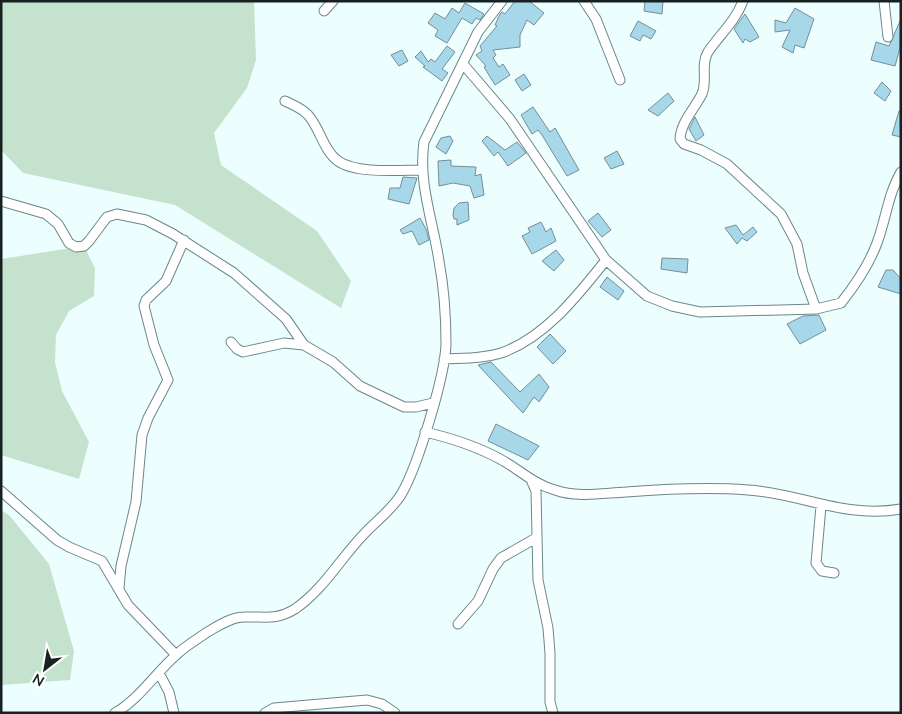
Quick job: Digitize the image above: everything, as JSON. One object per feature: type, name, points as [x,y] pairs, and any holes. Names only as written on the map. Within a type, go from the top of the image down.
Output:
[{"type":"street","points":[[324,11],[333,1]]},
{"type":"street","points":[[584,1],[596,19],[620,80]]},
{"type":"street","points":[[743,1],[726,31],[707,53],[704,60],[704,85],[702,93],[686,120],[680,139],[684,144],[701,150],[727,164],[781,214],[797,244],[802,273],[816,309]]},
{"type":"street","points":[[884,1],[888,37]]},
{"type":"street","points":[[115,713],[140,693],[176,655],[206,633],[230,620],[243,617],[261,619],[277,617],[294,610],[312,596],[363,535],[401,495],[408,482],[425,432],[444,359],[445,318],[440,262],[422,170],[424,142],[478,32],[499,3]]},
{"type":"street","points":[[463,64],[510,119],[606,260],[647,296],[672,306],[700,312],[816,309],[841,302],[868,265],[878,242],[893,186],[901,172]]},
{"type":"street","points":[[285,101],[309,116],[327,148],[337,160],[349,166],[371,169],[422,170]]},
{"type":"street","points":[[1,201],[46,214],[58,224],[69,243],[76,247],[84,246],[107,217],[117,214],[146,220],[184,240],[234,273],[286,319],[304,344],[334,362],[360,386],[404,407],[416,407],[433,402]]},
{"type":"street","points":[[119,588],[121,566],[136,502],[142,435],[148,418],[168,380],[154,345],[144,306],[146,300],[166,281],[184,240]]},
{"type":"street","points":[[444,359],[477,358],[500,353],[520,345],[540,331],[583,290],[606,260]]},
{"type":"street","points":[[231,342],[242,352],[284,342],[304,344]]},
{"type":"street","points":[[425,432],[471,445],[501,459],[532,482],[556,491],[575,495],[637,491],[749,490],[821,506],[859,511],[886,512],[901,509]]},
{"type":"street","points":[[532,482],[536,491],[538,580],[550,653],[550,702],[553,713]]},
{"type":"street","points":[[1,492],[57,540],[102,561],[128,605],[176,655]]},
{"type":"street","points":[[821,506],[816,563],[822,571],[834,573]]},
{"type":"street","points":[[458,624],[478,601],[493,569],[502,558],[536,538]]},
{"type":"street","points":[[158,673],[170,692],[174,713]]},
{"type":"street","points":[[265,713],[274,708],[366,700],[382,704],[395,713]]},
{"type":"street","points":[[332,703],[333,713]]},
{"type":"green space","points":[[1,1],[254,1],[256,60],[247,88],[214,133],[221,165],[317,231],[351,281],[341,308],[175,205],[23,173],[1,148]]},
{"type":"green space","points":[[84,246],[95,268],[94,296],[69,311],[56,335],[55,362],[62,391],[89,442],[79,479],[1,455],[1,259]]},
{"type":"green space","points":[[1,510],[9,515],[49,564],[74,651],[70,680],[1,685]]},
{"type":"building","points":[[515,1],[529,1],[544,13],[534,25],[527,20],[520,35],[520,47],[493,50],[496,55],[493,58],[499,67],[503,64],[510,75],[495,85],[484,67],[486,66],[476,55],[482,51],[480,46],[497,26],[495,25],[500,14],[502,12],[505,14]]},
{"type":"building","points":[[645,1],[663,1],[662,14],[644,11]]},
{"type":"building","points":[[465,3],[484,14],[480,20],[476,18],[472,24],[462,18],[447,43],[435,36],[438,30],[428,23],[435,13],[445,19],[452,8],[459,13]]},
{"type":"building","points":[[795,8],[814,19],[804,48],[795,45],[793,53],[782,47],[790,30],[775,32],[775,20],[786,23]]},
{"type":"building","points":[[745,14],[759,37],[750,42],[745,39],[743,43],[734,29]]},
{"type":"building","points":[[901,19],[900,48],[895,66],[871,60],[876,42],[889,46]]},
{"type":"building","points":[[638,21],[656,31],[651,39],[643,35],[640,41],[630,36]]},
{"type":"building","points":[[447,46],[455,52],[442,69],[448,73],[442,81],[423,67],[425,66],[415,57],[421,51],[428,62],[431,59],[435,62]]},
{"type":"building","points":[[402,50],[408,61],[399,66],[391,55]]},
{"type":"building","points":[[524,74],[531,85],[522,91],[515,80]]},
{"type":"building","points":[[882,82],[891,91],[885,101],[874,93]]},
{"type":"building","points":[[668,93],[674,101],[658,116],[648,110]]},
{"type":"building","points":[[533,107],[550,132],[555,128],[579,170],[567,176],[538,130],[532,134],[521,115]]},
{"type":"building","points":[[899,111],[901,111],[901,137],[892,135]]},
{"type":"building","points":[[695,117],[704,135],[696,141],[689,129]]},
{"type":"building","points":[[450,136],[453,141],[446,154],[436,147],[441,138]]},
{"type":"building","points":[[487,136],[505,150],[517,142],[526,153],[508,166],[498,152],[494,156],[482,141]]},
{"type":"building","points":[[617,151],[624,164],[611,169],[604,158]]},
{"type":"building","points":[[451,160],[451,166],[476,167],[475,176],[481,174],[484,195],[474,198],[470,186],[453,183],[439,186],[438,161]]},
{"type":"building","points":[[403,177],[417,178],[409,204],[388,199],[390,188],[400,188]]},
{"type":"building","points":[[468,202],[469,220],[457,225],[457,219],[454,219],[453,215],[454,208],[459,203]]},
{"type":"building","points":[[598,213],[611,230],[602,237],[588,221]]},
{"type":"building","points":[[420,218],[429,240],[419,245],[412,231],[403,234],[400,230]]},
{"type":"building","points":[[541,222],[546,232],[551,228],[556,241],[532,254],[522,236],[530,232],[528,228]]},
{"type":"building","points":[[736,225],[743,235],[753,227],[757,232],[747,241],[742,238],[737,244],[725,228]]},
{"type":"building","points":[[556,250],[564,260],[554,271],[542,261]]},
{"type":"building","points":[[662,258],[688,259],[687,273],[661,269]]},
{"type":"building","points":[[886,270],[893,270],[901,279],[901,294],[878,287]]},
{"type":"building","points":[[607,277],[624,291],[618,300],[600,287]]},
{"type":"building","points":[[819,315],[826,330],[800,344],[787,324],[803,316]]},
{"type":"building","points":[[550,334],[566,351],[553,364],[537,347]]},
{"type":"building","points":[[491,362],[520,392],[539,374],[549,387],[539,402],[534,397],[523,413],[478,365]]},
{"type":"building","points":[[496,424],[539,446],[528,460],[488,441]]}]
